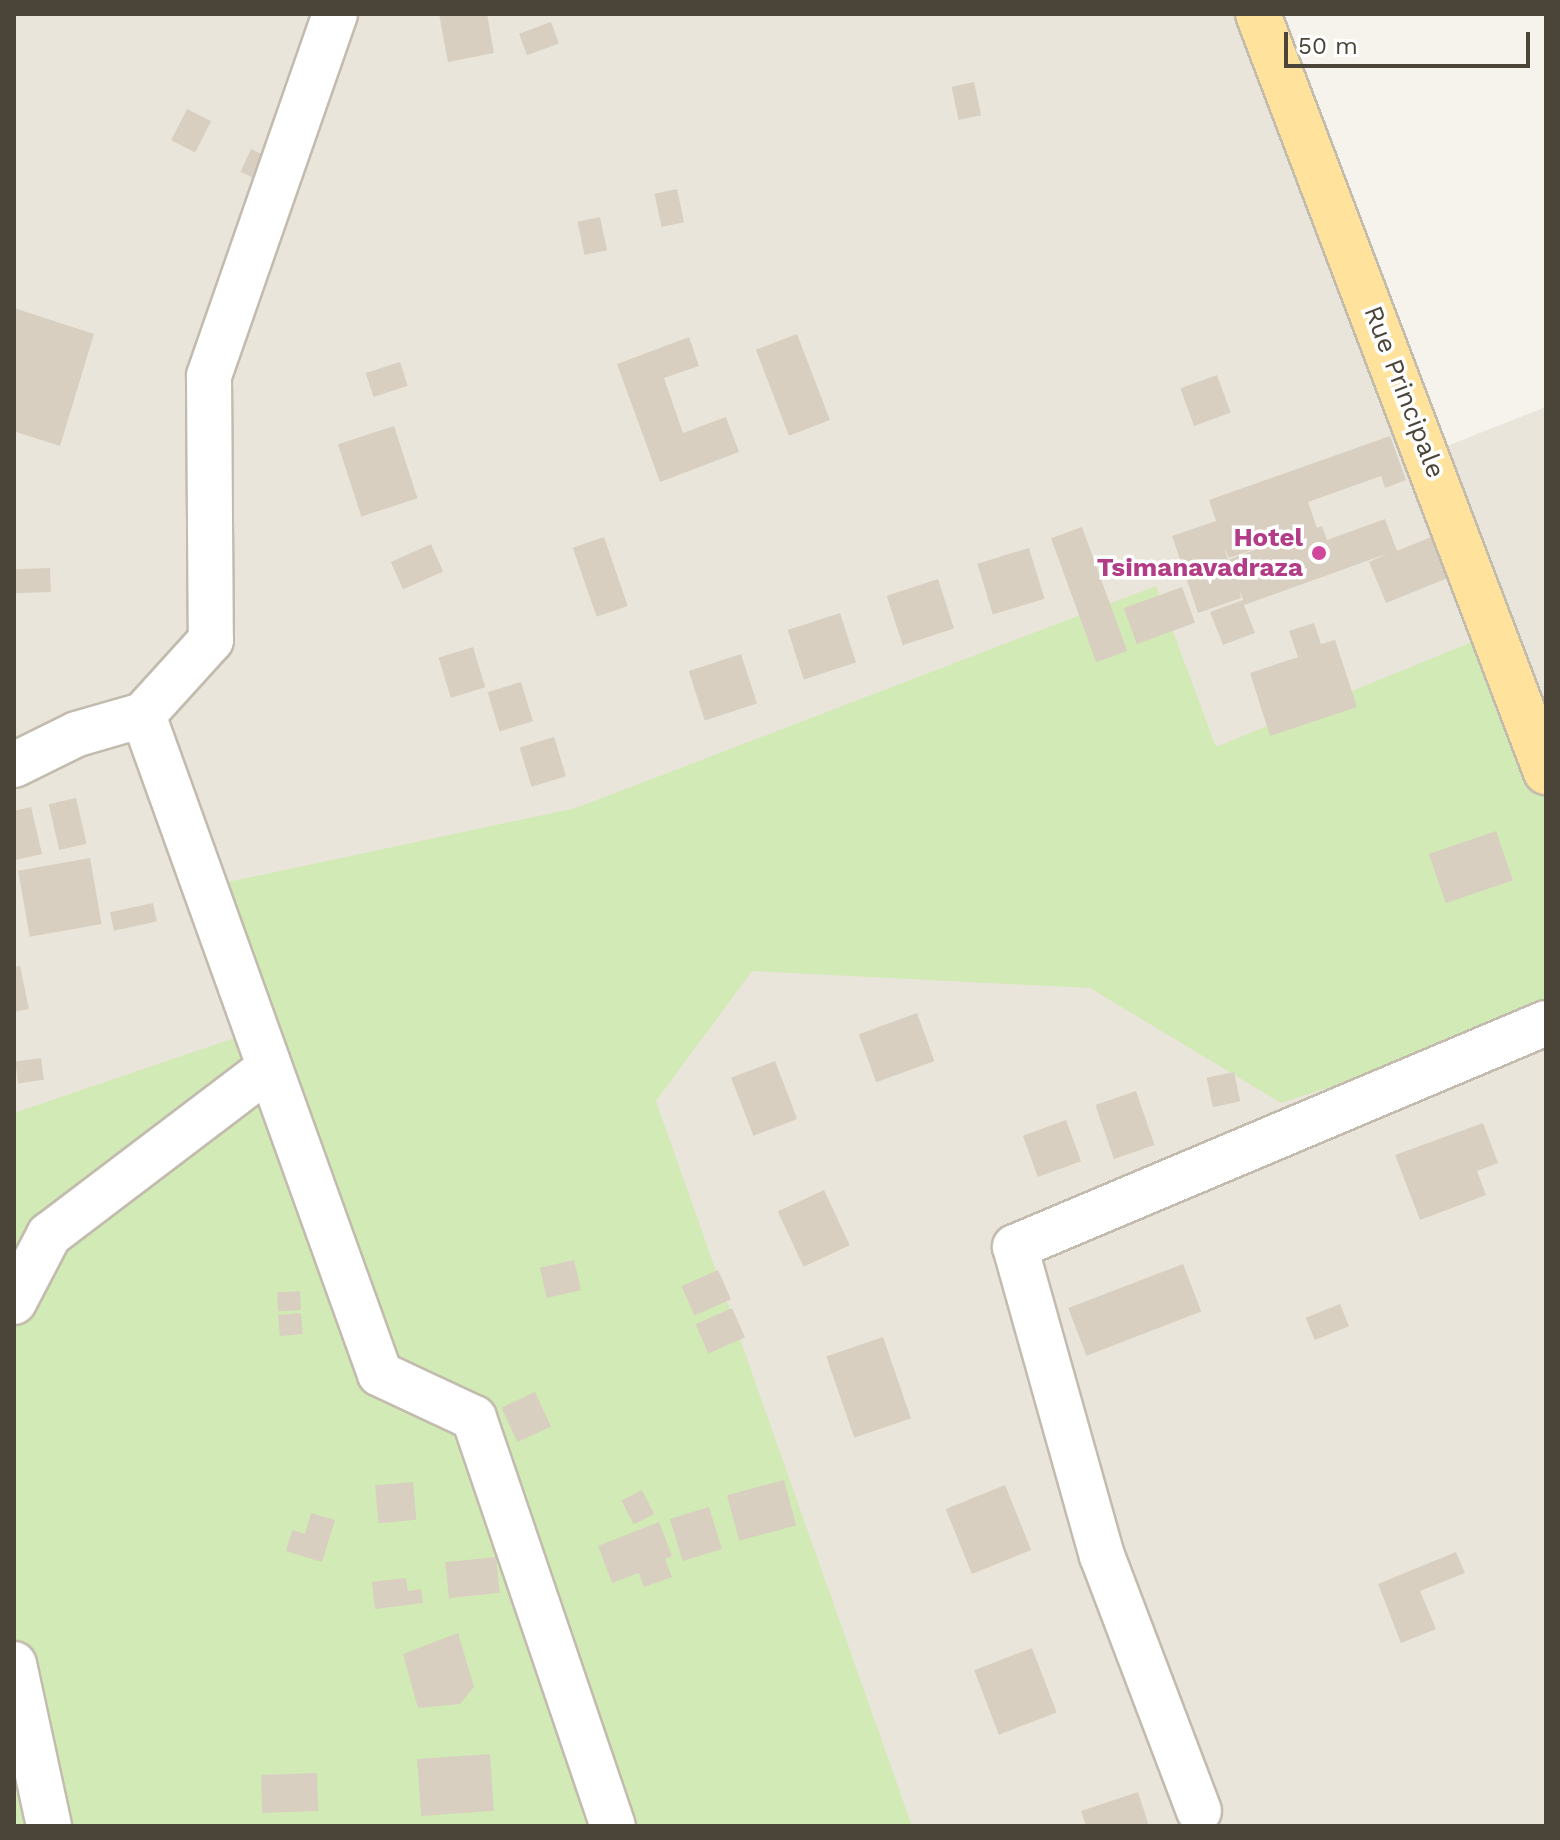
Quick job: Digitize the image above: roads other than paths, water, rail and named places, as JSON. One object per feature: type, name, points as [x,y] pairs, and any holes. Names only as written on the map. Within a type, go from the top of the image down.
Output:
[{"type":"main road","name":"Rue Principale","points":[[1258,14],[1546,772]]},
{"type":"street","points":[[14,765],[77,734],[143,715],[211,640],[209,376],[335,14]]},
{"type":"street","points":[[143,715],[380,1374],[474,1418],[613,1826]]},
{"type":"street","points":[[1199,1811],[1102,1556],[1015,1247],[1546,1023]]},
{"type":"street","points":[[15,1299],[49,1235],[269,1068]]},
{"type":"street","points":[[14,1664],[49,1826]]},
{"type":"place","name":"Hotel Tsimanavadraza","points":[[1319,553]]}]
